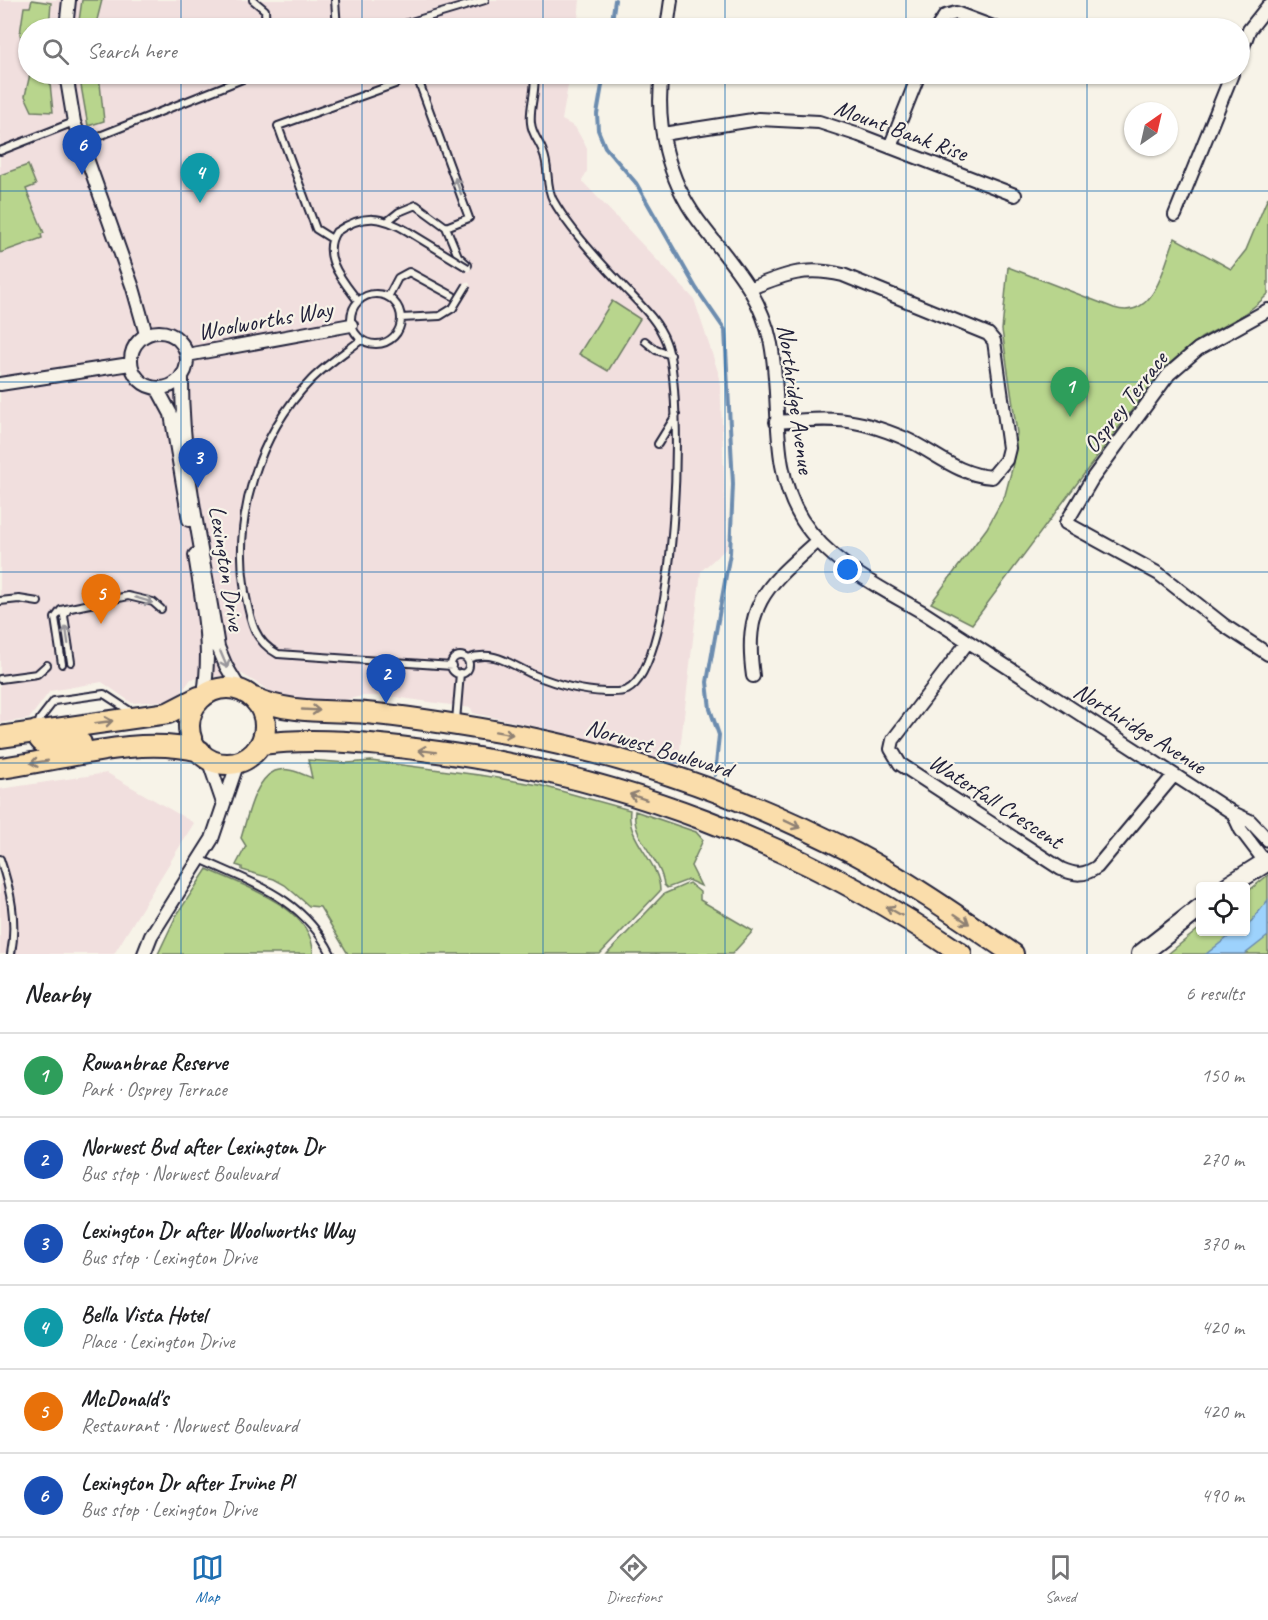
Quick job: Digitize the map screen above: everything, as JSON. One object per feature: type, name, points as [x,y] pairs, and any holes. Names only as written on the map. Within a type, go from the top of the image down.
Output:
[{"type":"main road","points":[[0,737],[168,713],[202,695],[222,689],[248,695],[266,722],[261,744],[250,756],[238,762],[217,762],[204,755],[168,746],[120,749],[0,768]]},
{"type":"main road","points":[[202,695],[189,716],[188,729],[194,744],[204,755]]},
{"type":"main road","name":"Norwest Boulevard","points":[[248,695],[284,709],[367,713],[456,724],[586,751],[696,784],[739,800],[856,855],[957,916],[1013,954]]},
{"type":"main road","points":[[36,731],[42,744],[48,747],[105,740],[120,749]]},
{"type":"main road","points":[[261,744],[300,739],[473,757],[579,779],[735,832],[838,879],[918,925],[961,954]]},
{"type":"street","points":[[67,18],[69,0]]},
{"type":"street","points":[[668,18],[671,0]]},
{"type":"street","points":[[1250,29],[1268,6]]},
{"type":"street","points":[[944,18],[956,13],[969,18]]},
{"type":"street","points":[[68,84],[74,122],[133,288],[146,334]]},
{"type":"street","name":"Northridge Avenue","points":[[661,84],[660,111],[663,134],[680,191],[697,219],[751,288],[771,344],[776,422],[785,481],[802,520],[817,541],[877,586],[1174,776],[1250,821],[1268,840]]},
{"type":"street","points":[[890,147],[915,84]]},
{"type":"street","points":[[1175,215],[1228,84]]},
{"type":"street","name":"Mount Bank Rise","points":[[663,134],[759,119],[819,122],[1015,195]]},
{"type":"street","points":[[751,288],[790,273],[819,270],[843,275],[988,334],[994,341],[1009,448],[1000,470],[992,477],[972,476],[905,439],[861,422],[834,418],[776,422]]},
{"type":"street","name":"Osprey Terrace","points":[[1268,310],[1198,349],[1170,374],[1092,478],[1066,523],[1159,574],[1225,626],[1268,654]]},
{"type":"street","name":"Woolworths Way","points":[[187,355],[351,325]]},
{"type":"street","points":[[157,331],[170,333],[181,342],[187,355],[186,368],[174,384],[157,388],[146,385],[137,377],[130,364],[133,348],[146,334],[157,331]]},
{"type":"street","points":[[0,384],[130,364]]},
{"type":"street","name":"Lexington Drive","points":[[182,375],[185,446],[218,647],[226,666],[248,695]]},
{"type":"street","name":"Lexington Drive","points":[[157,388],[171,414],[207,627],[208,669],[202,695]]},
{"type":"street","points":[[753,676],[749,644],[765,591],[817,541]]},
{"type":"street","name":"Waterfall Crescent","points":[[967,643],[893,740],[894,758],[1061,868],[1079,875],[1088,873],[1097,867],[1174,776]]},
{"type":"street","points":[[204,755],[223,803]]},
{"type":"street","points":[[144,954],[156,928],[217,829],[223,803],[238,762]]},
{"type":"street","name":"Northridge Avenue","points":[[1233,813],[1241,830],[1267,862]]},
{"type":"street","points":[[1234,882],[1267,862]]},
{"type":"street","points":[[1249,882],[1267,862]]},
{"type":"street","points":[[1140,954],[1196,911]]},
{"type":"street","points":[[1160,954],[1196,925]]},
{"type":"lane","points":[[253,0],[265,10],[265,18]]},
{"type":"lane","points":[[335,0],[337,18]]},
{"type":"lane","points":[[425,18],[485,0]]},
{"type":"lane","points":[[82,143],[230,84]]},
{"type":"lane","points":[[332,238],[316,229],[278,126],[395,84]]},
{"type":"lane","points":[[421,84],[469,218],[446,227]]},
{"type":"lane","points":[[452,666],[456,657],[467,659],[482,655],[499,657],[550,681],[600,692],[624,691],[636,684],[645,669],[656,632],[668,566],[675,514],[676,415],[671,355],[657,324],[617,280],[554,201],[546,180],[544,153],[532,132],[533,84]]},
{"type":"lane","points":[[0,151],[74,122]]},
{"type":"lane","points":[[358,301],[334,266],[330,253],[332,238],[341,229],[371,218],[389,220],[468,267],[458,256],[446,227],[416,205],[399,212],[389,220]]},
{"type":"lane","points":[[388,297],[398,278],[409,272],[453,296]]},
{"type":"lane","points":[[401,318],[440,316],[453,308],[467,285]]},
{"type":"lane","points":[[372,295],[388,297],[397,307],[401,318],[398,332],[385,343],[377,345],[361,339],[351,325],[352,312],[358,301],[372,295]]},
{"type":"lane","points":[[361,339],[320,372],[302,392],[284,416],[253,479],[245,507],[240,560],[250,619],[267,648],[278,654],[452,666]]},
{"type":"lane","points":[[645,340],[656,350],[671,355]]},
{"type":"lane","points":[[658,444],[676,415]]},
{"type":"lane","points":[[62,664],[55,618],[59,611],[128,596],[153,602],[161,609]]},
{"type":"lane","points":[[0,602],[20,599],[38,602]]},
{"type":"lane","points":[[68,609],[64,616],[71,662]]},
{"type":"lane","points":[[452,666],[455,672],[460,673],[467,669],[467,659]]},
{"type":"lane","points":[[0,679],[34,674],[47,665]]},
{"type":"lane","points":[[456,724],[460,673]]},
{"type":"lane","points":[[36,731],[40,719],[54,701],[64,699],[104,694],[138,717]]},
{"type":"lane","points":[[0,859],[8,883],[16,930],[11,954]]},
{"type":"lane","points":[[200,859],[276,892],[298,909],[331,954]]},
{"type":"shaded area","points":[[0,0],[580,0],[578,18],[18,18],[18,84],[568,84],[562,120],[575,127],[587,148],[587,171],[582,181],[694,299],[720,378],[727,548],[701,571],[678,767],[557,731],[473,713],[471,708],[388,696],[362,696],[345,700],[297,698],[275,694],[242,674],[191,679],[178,697],[163,701],[132,703],[102,682],[50,691],[29,719],[0,723]]},
{"type":"shaded area","points":[[107,773],[194,823],[114,954],[0,954],[0,789]]},
{"type":"green space","points":[[32,0],[51,3],[50,18],[22,18],[24,7],[30,7]]},
{"type":"green space","points":[[82,0],[102,0],[98,18],[79,18]]},
{"type":"green space","points":[[28,84],[50,84],[53,112],[32,111],[25,96]]},
{"type":"green space","points":[[81,84],[100,84],[104,121],[88,126]]},
{"type":"green space","points":[[28,165],[36,185],[26,189],[44,233],[41,234],[42,238],[0,253],[0,175]]},
{"type":"green space","points":[[1268,197],[1268,294],[1245,313],[1201,338],[1161,371],[972,624],[931,603],[987,528],[1005,495],[1012,469],[1017,433],[1002,330],[1008,267],[1114,308],[1128,310],[1139,307],[1155,289],[1175,238],[1231,269],[1246,250]]},
{"type":"green space","points":[[612,301],[640,319],[608,371],[579,354]]},
{"type":"green space","points":[[308,760],[348,763],[371,761],[479,775],[539,785],[630,810],[633,832],[655,870],[660,891],[600,954],[348,954],[320,907],[309,906],[285,885],[274,879],[242,870],[242,867],[236,865],[246,846],[241,838],[252,801],[262,783],[275,771],[284,769],[312,778]]},
{"type":"green space","points":[[635,811],[696,832],[703,840],[691,866],[701,886],[688,880],[667,888],[664,885],[658,866],[637,831]]},
{"type":"green space","points":[[207,869],[256,891],[289,911],[302,923],[310,938],[313,954],[158,954],[176,916]]},
{"type":"green space","points":[[1268,875],[1268,954],[1168,954],[1196,931],[1196,936],[1250,936],[1250,890]]},
{"type":"green space","points":[[689,883],[700,892],[700,900],[753,931],[732,954],[607,954],[664,894]]},
{"type":"water","points":[[1268,900],[1268,936],[1245,954],[1206,954],[1230,936],[1250,936],[1250,923]]},
{"type":"waterway","points":[[612,18],[615,0]]},
{"type":"waterway","points":[[602,84],[597,114],[598,130],[605,147],[636,183],[696,288],[725,330],[733,484],[730,553],[707,682],[710,709],[719,735],[715,775]]},
{"type":"place","name":"Lexington Dr after Irvine Pl","points":[[82,175]]},
{"type":"place","name":"Bella Vista Hotel","points":[[200,203]]},
{"type":"place","name":"Rowanbrae Reserve","points":[[1070,417]]},
{"type":"place","name":"Lexington Dr after Woolworths Way","points":[[198,488]]},
{"type":"place","name":"McDonald's","points":[[101,624]]},
{"type":"place","name":"Norwest Bvd after Lexington Dr","points":[[386,704]]}]
